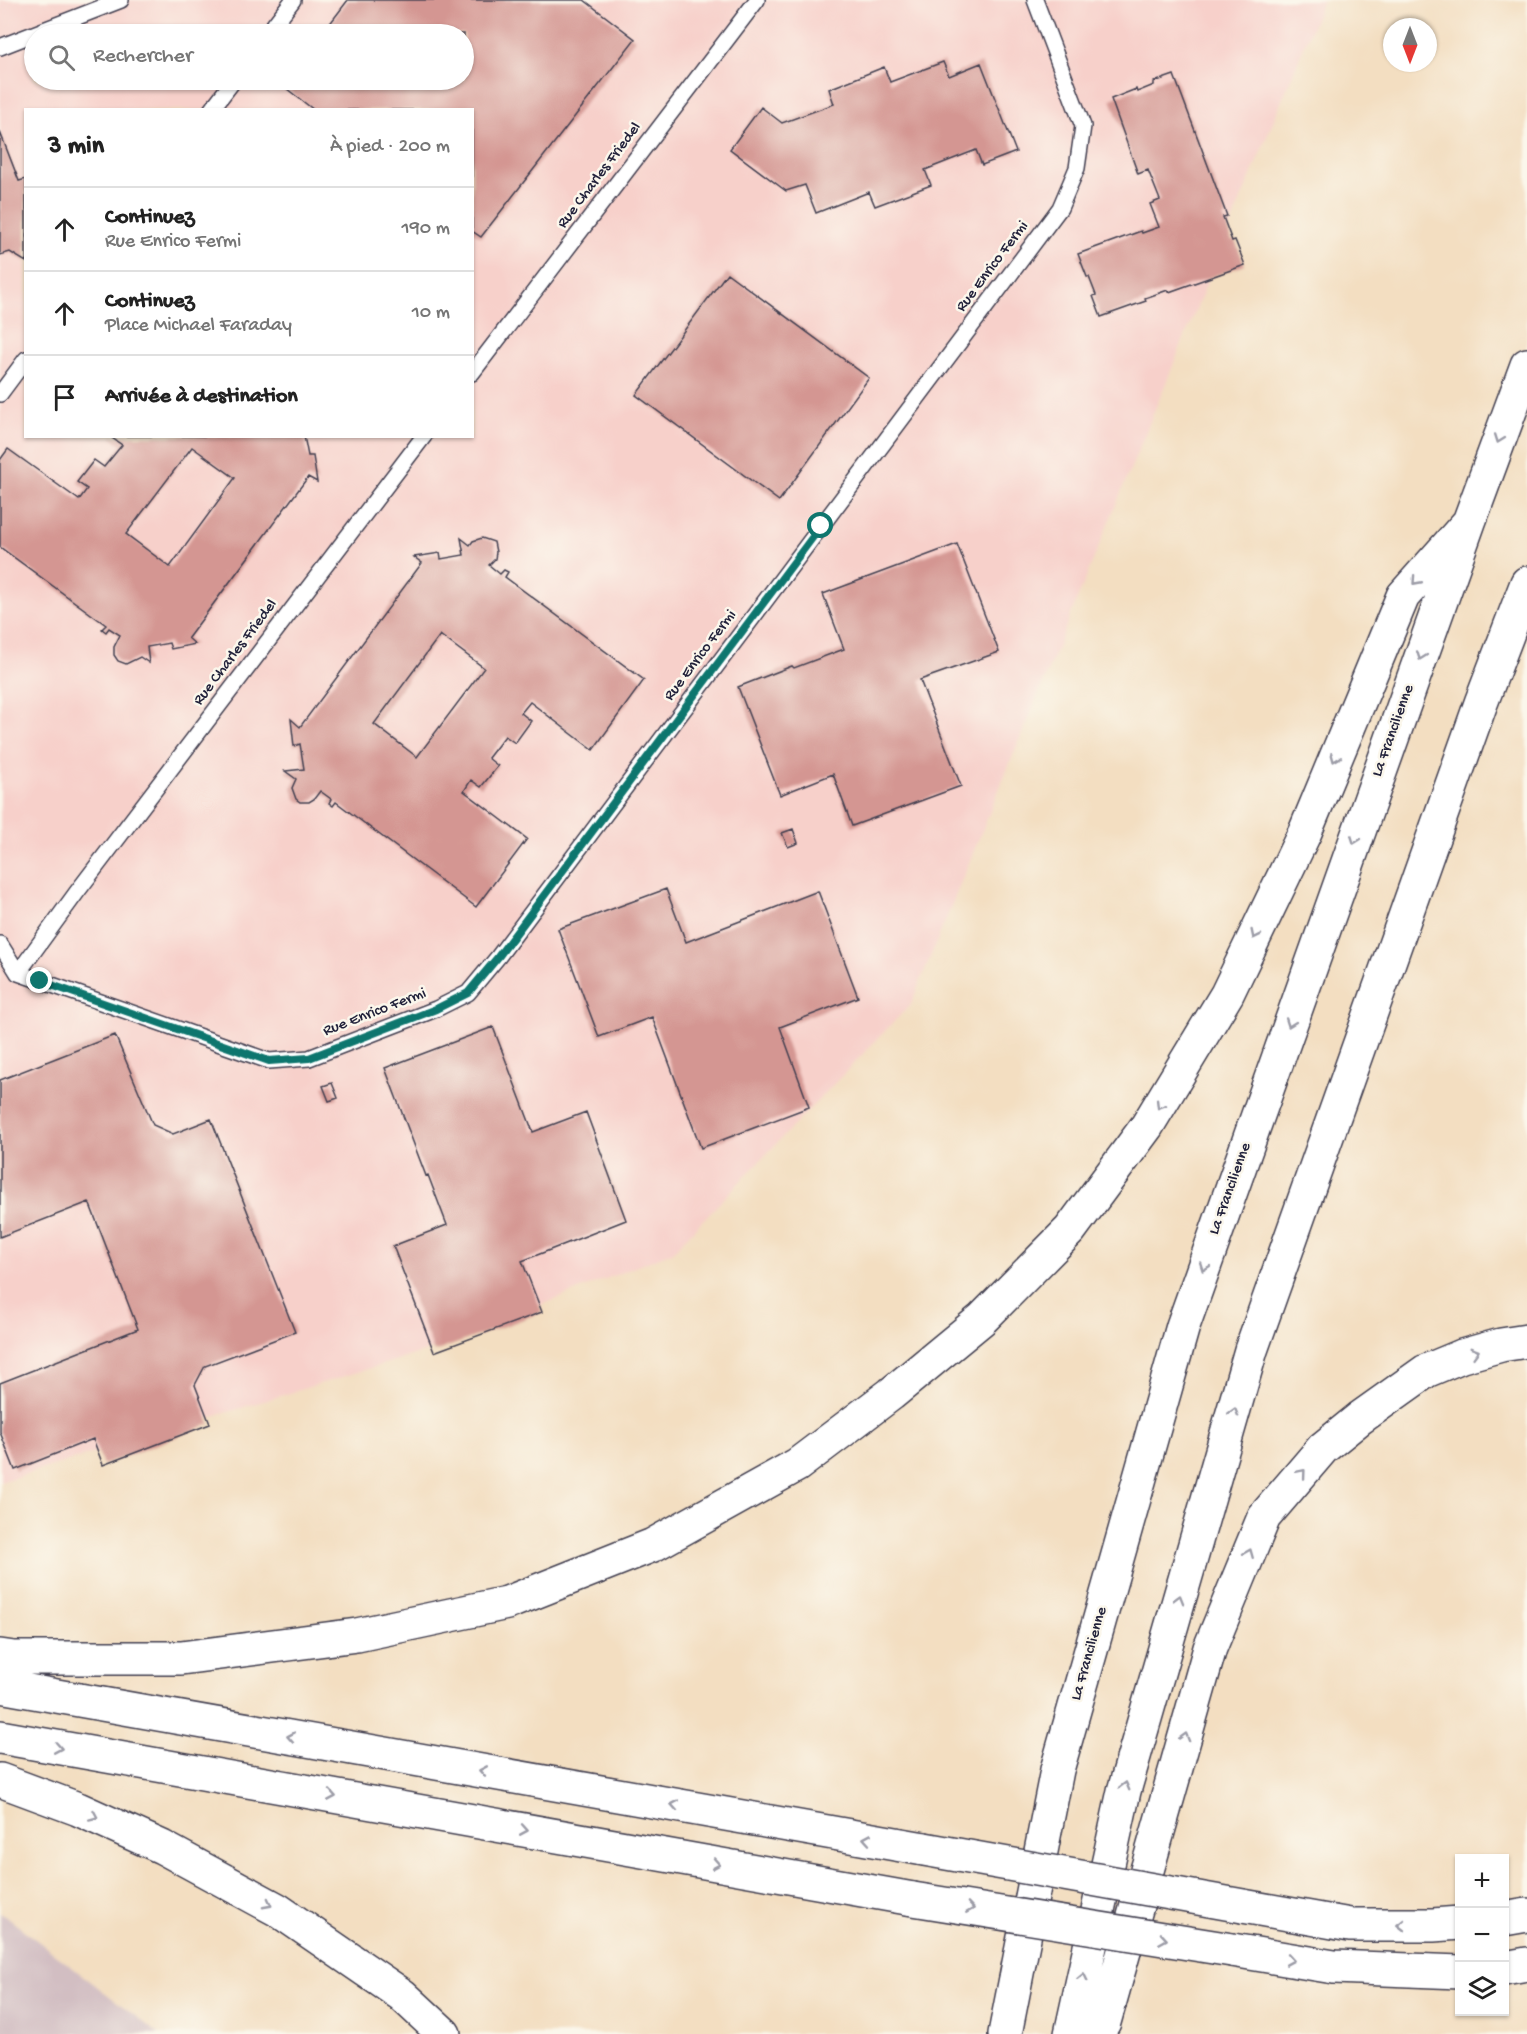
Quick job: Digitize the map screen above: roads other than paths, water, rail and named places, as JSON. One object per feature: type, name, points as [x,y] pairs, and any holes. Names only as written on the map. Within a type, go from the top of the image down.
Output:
[{"type":"highway","name":"La Francilienne","points":[[1005,2034],[1057,1770],[1183,1326],[1468,522],[1527,365]]},
{"type":"highway","points":[[0,1656],[14,1658],[181,1658],[357,1635],[507,1603],[653,1545],[797,1465],[891,1394],[982,1319],[1070,1230],[1148,1126],[1227,994],[1305,832],[1403,596],[1468,522]]},
{"type":"highway","points":[[1071,2034],[1124,1791],[1251,1350],[1481,703],[1527,583]]},
{"type":"highway","points":[[1096,2034],[1104,2022],[1210,1648],[1264,1517],[1323,1448],[1360,1418],[1426,1371],[1462,1356],[1501,1345],[1527,1341]]},
{"type":"highway","points":[[0,1686],[1350,1925],[1433,1926],[1455,1924]]},
{"type":"highway","points":[[0,1737],[912,1899],[1334,1967],[1455,1972]]},
{"type":"highway","points":[[0,1780],[78,1809],[162,1847],[278,1910],[402,1995],[444,2034]]},
{"type":"highway","points":[[1509,1918],[1527,1915]]},
{"type":"highway","points":[[1509,1967],[1527,1964]]},
{"type":"lane","points":[[59,24],[121,0]]},
{"type":"lane","points":[[275,24],[293,0]]},
{"type":"lane","name":"Rue Charles Friedel","points":[[474,370],[757,0]]},
{"type":"lane","name":"Rue Enrico Fermi","points":[[18,973],[269,1061],[309,1058],[436,1009],[468,993],[520,928],[1060,208],[1077,168],[1083,126],[1035,0]]},
{"type":"lane","points":[[0,47],[24,38]]},
{"type":"lane","points":[[213,108],[226,90]]},
{"type":"lane","points":[[0,394],[24,362]]},
{"type":"lane","name":"Rue Charles Friedel","points":[[18,973],[422,438]]},
{"type":"lane","points":[[0,944],[18,973]]}]
